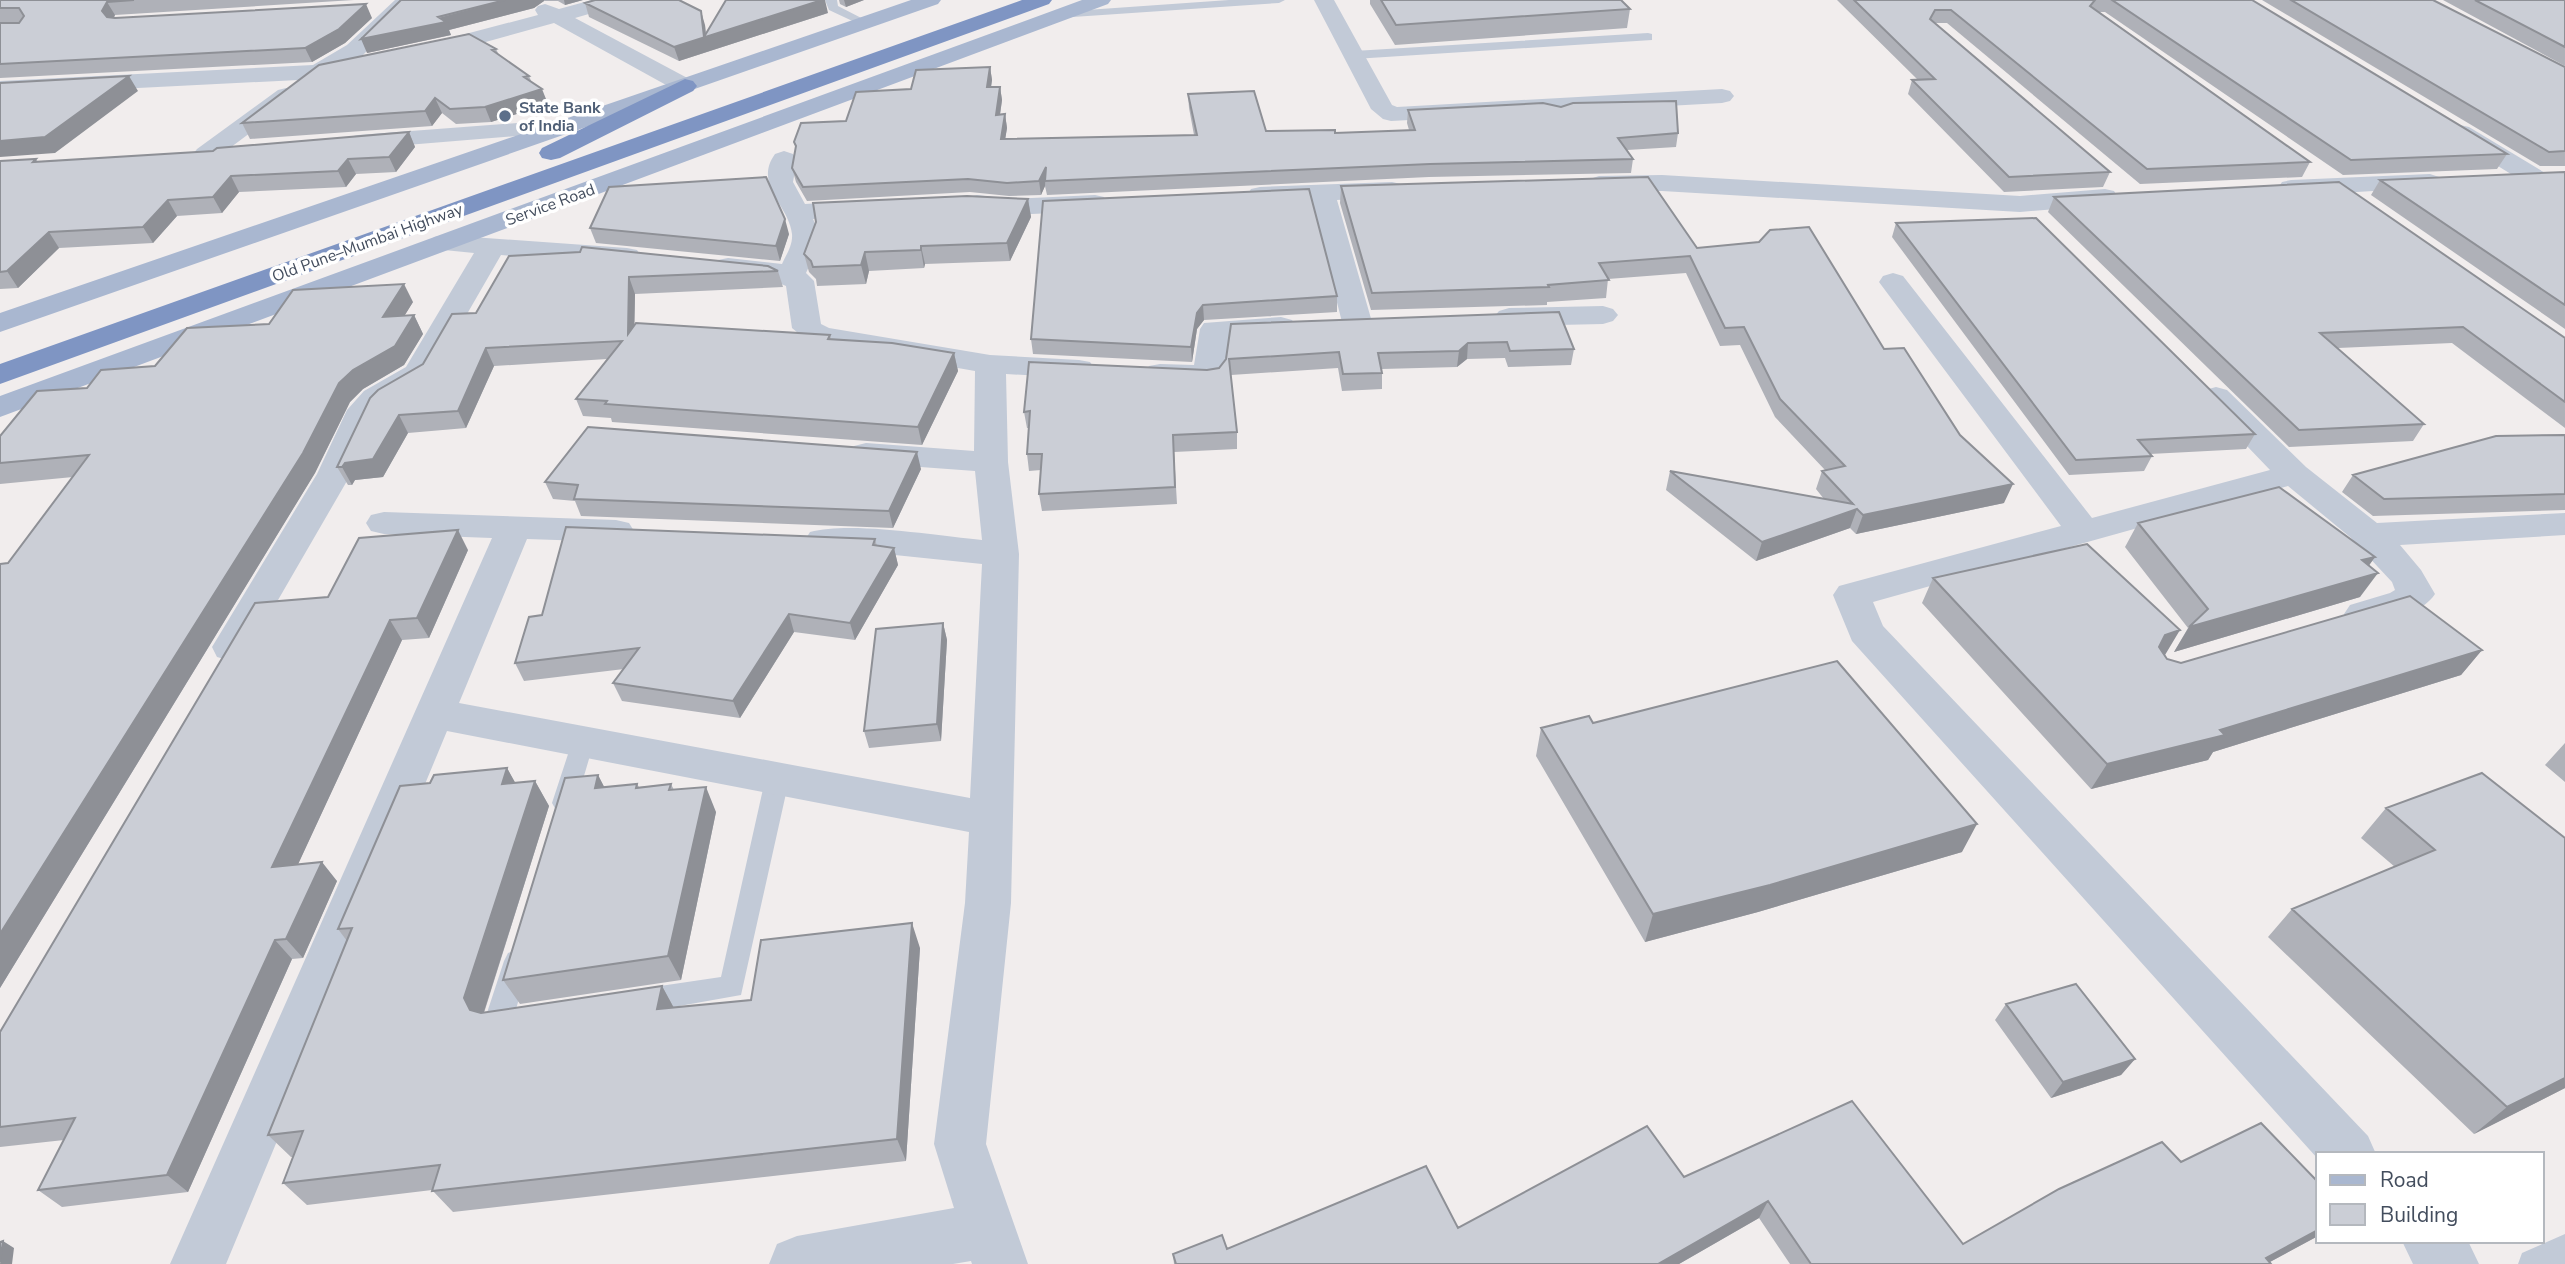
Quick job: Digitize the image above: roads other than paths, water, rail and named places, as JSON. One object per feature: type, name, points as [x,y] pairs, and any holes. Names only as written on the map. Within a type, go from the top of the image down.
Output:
[{"type":"highway","points":[[551,153],[743,109],[990,0]]},
{"type":"highway","points":[[551,153],[685,86]]},
{"type":"highway","name":"Old Pune–Mumbai Highway","points":[[148,308],[578,167],[743,109]]},
{"type":"highway","name":"Old Pune–Mumbai Highway","points":[[148,308],[551,153]]},
{"type":"highway","points":[[0,348],[148,308]]},
{"type":"highway","points":[[0,375],[148,308]]},
{"type":"main road","points":[[0,323],[932,0]]},
{"type":"main road","name":"Service Road","points":[[0,407],[444,243],[743,109],[1050,8],[1101,0]]},
{"type":"street","points":[[526,0],[685,86]]},
{"type":"street","points":[[403,56],[616,0]]},
{"type":"street","points":[[1324,0],[1382,109],[1391,114],[1721,96]]},
{"type":"street","points":[[371,10],[403,4]]},
{"type":"street","points":[[206,154],[318,72],[355,50],[403,4]]},
{"type":"street","points":[[0,88],[318,72],[379,61]]},
{"type":"street","points":[[2441,120],[2565,196]]},
{"type":"street","points":[[331,144],[569,126]]},
{"type":"street","points":[[178,156],[248,151]]},
{"type":"street","points":[[784,159],[780,182],[806,231],[806,243],[790,276]]},
{"type":"street","points":[[2300,162],[2368,210]]},
{"type":"street","points":[[2494,179],[2565,176]]},
{"type":"street","points":[[2267,189],[2454,181]]},
{"type":"street","points":[[1579,184],[1662,183],[2020,204],[2123,187]]},
{"type":"street","points":[[1240,196],[1415,188]]},
{"type":"street","points":[[694,262],[790,276],[800,281],[807,328],[820,336],[990,364],[1208,375],[1215,329],[1345,322],[1322,193]]},
{"type":"street","points":[[957,204],[1009,206],[1118,202]]},
{"type":"street","points":[[2020,204],[2049,233]]},
{"type":"street","points":[[798,212],[891,207]]},
{"type":"street","points":[[444,243],[653,258]]},
{"type":"street","points":[[213,678],[334,474],[363,410],[375,398],[418,373],[492,247]]},
{"type":"street","points":[[1893,282],[2083,531]]},
{"type":"street","points":[[1480,318],[1604,315]]},
{"type":"street","points":[[797,1264],[994,1247],[960,1144],[988,903],[1000,554],[991,462],[990,364]]},
{"type":"street","points":[[2196,378],[2294,474],[2396,561],[2412,580],[2416,594],[2403,602],[2324,625]]},
{"type":"street","points":[[841,451],[991,462]]},
{"type":"street","points":[[2294,474],[1852,595],[1866,632],[2347,1152]]},
{"type":"street","points":[[384,523],[652,533]]},
{"type":"street","points":[[2366,535],[2565,524]]},
{"type":"street","points":[[198,1264],[514,527]]},
{"type":"street","points":[[789,538],[885,542],[1000,554]]},
{"type":"street","points":[[435,714],[990,820]]},
{"type":"street","points":[[2432,1243],[2451,1264]]},
{"type":"lane","points":[[831,0],[833,8],[865,23]]},
{"type":"lane","points":[[1050,8],[1279,0]]},
{"type":"lane","points":[[1354,55],[1648,37]]},
{"type":"lane","points":[[558,826],[583,742]]},
{"type":"lane","points":[[622,1003],[732,987],[777,779]]},
{"type":"lane","points":[[522,944],[498,1022],[540,1016]]},
{"type":"lane","points":[[2533,1264],[2565,1249]]},
{"type":"place","name":"State Bank of India","points":[[505,116]]}]
